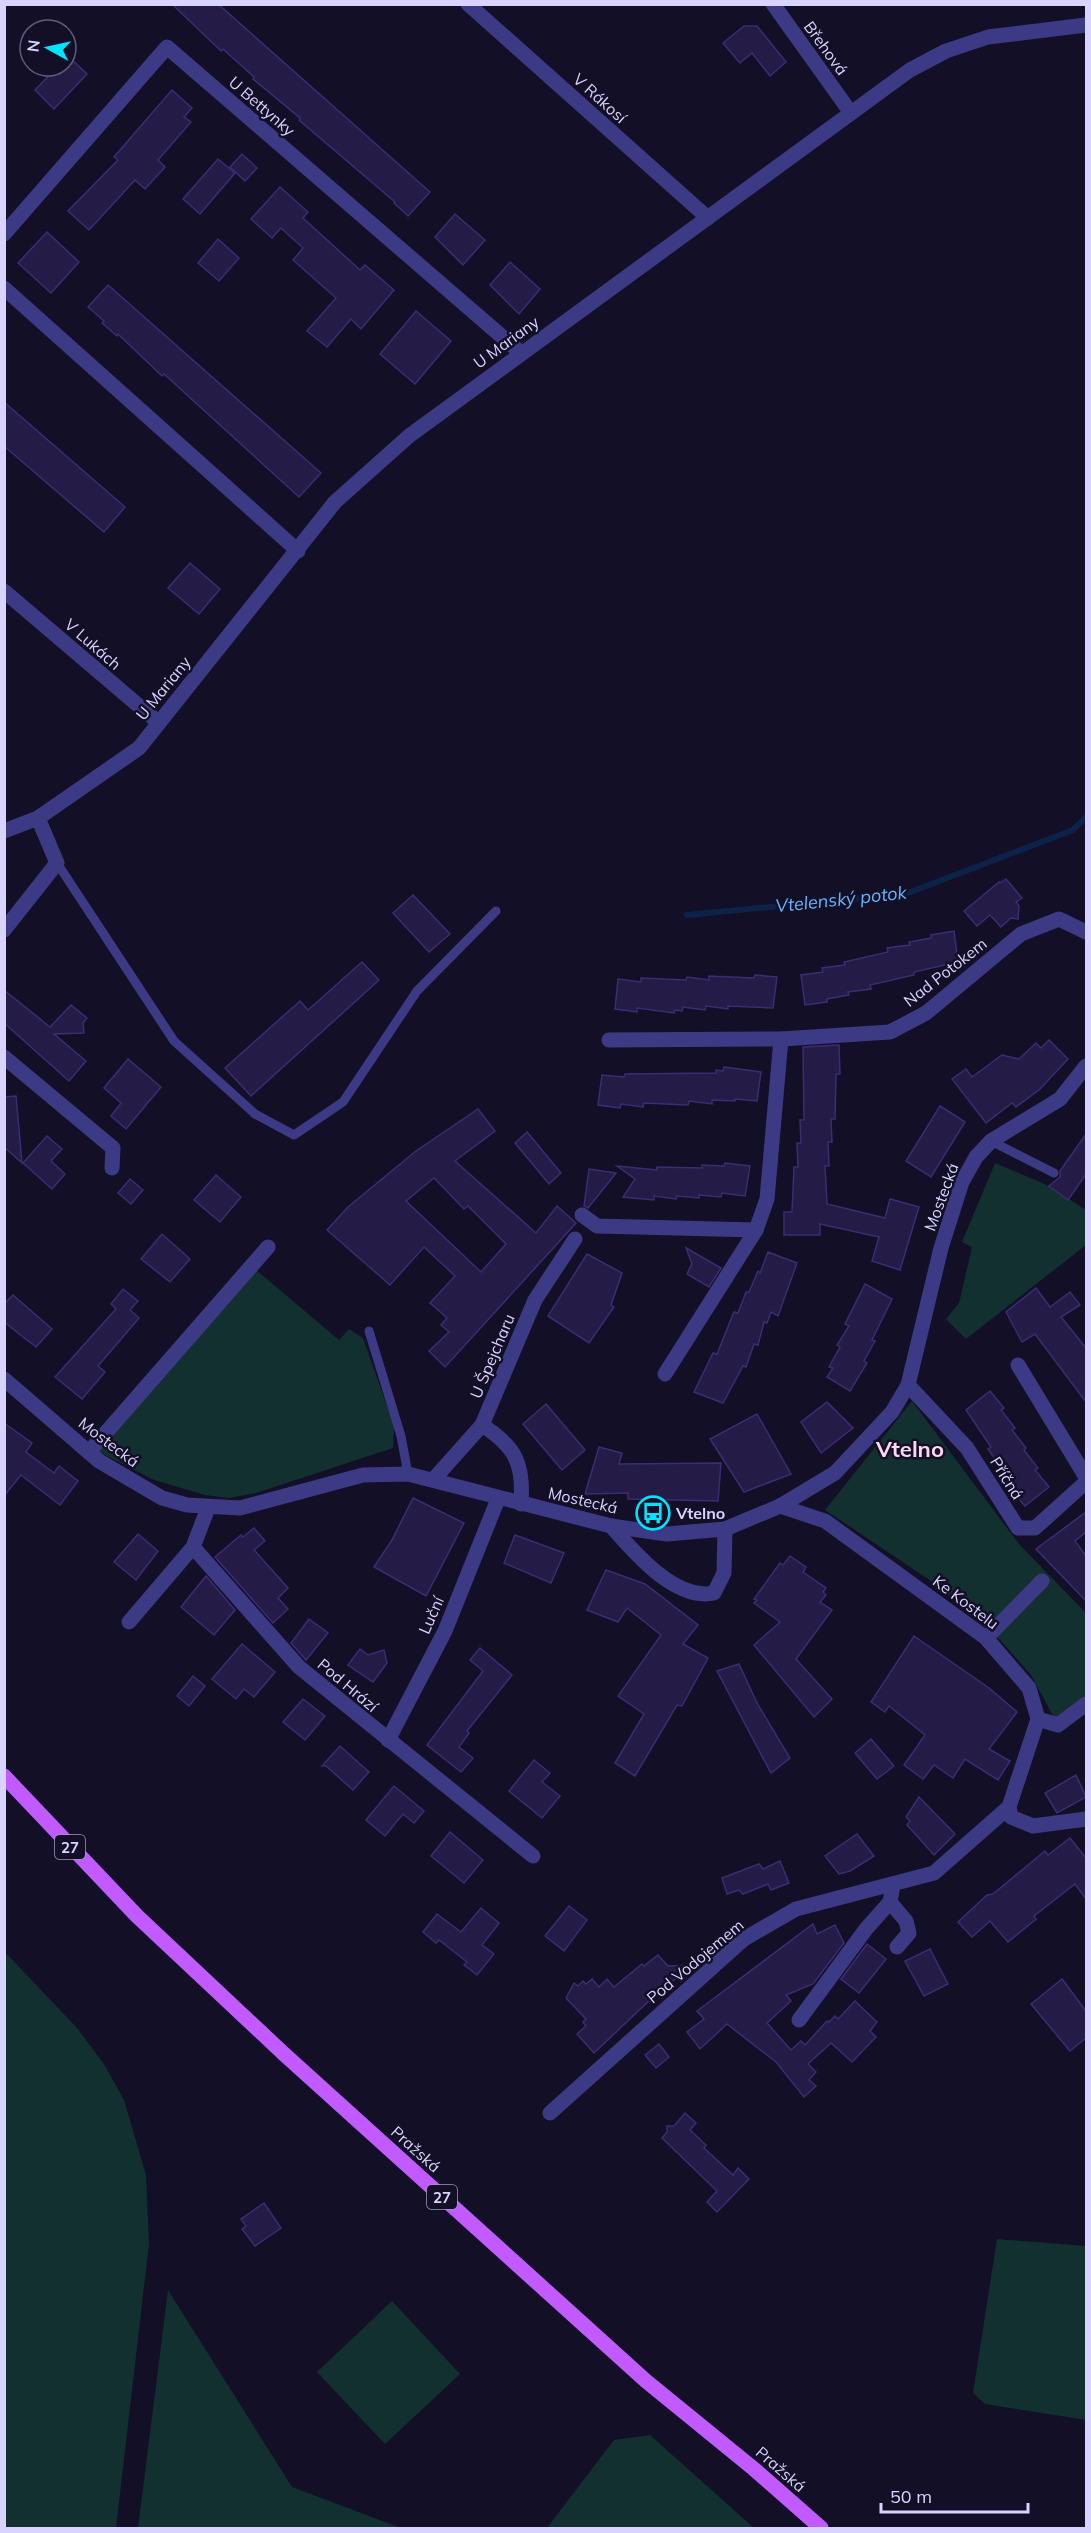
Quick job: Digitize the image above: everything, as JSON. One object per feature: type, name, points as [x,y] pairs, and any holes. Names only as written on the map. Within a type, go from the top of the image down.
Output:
[{"type":"main road","name":"Pražská","points":[[4,1776],[137,1916],[284,2054],[646,2381],[754,2469],[821,2529]]},
{"type":"street","name":"V Rákosí","points":[[468,4],[708,218]]},
{"type":"street","name":"Břehová","points":[[773,4],[851,113]]},
{"type":"street","name":"U Mariany","points":[[4,831],[38,819],[139,748],[335,502],[409,436],[910,70],[946,51],[988,37],[1086,25]]},
{"type":"street","name":"U Bettynky","points":[[4,234],[167,47],[521,353]]},
{"type":"street","points":[[4,288],[298,551]]},
{"type":"street","name":"V Lukách","points":[[4,591],[159,723]]},
{"type":"street","points":[[4,930],[57,863],[38,819]]},
{"type":"street","name":"Nad Potokem","points":[[609,1040],[781,1039],[890,1032],[926,1013],[1021,934],[1059,919],[1086,932]]},
{"type":"street","points":[[665,1374],[756,1230],[767,1199],[781,1039]]},
{"type":"street","points":[[4,1057],[113,1148],[112,1168]]},
{"type":"street","name":"Mostecká","points":[[4,1379],[89,1452],[129,1480],[162,1498],[208,1508],[240,1508],[267,1503],[363,1475],[408,1474],[498,1499],[611,1526],[667,1534],[725,1529],[780,1506],[835,1473],[892,1412],[908,1385],[941,1248],[962,1182],[976,1157],[991,1141],[1060,1099],[1086,1066]]},
{"type":"street","points":[[1074,1084],[1086,1094]]},
{"type":"street","points":[[582,1215],[597,1226],[756,1230]]},
{"type":"street","name":"U Špejcharu","points":[[433,1480],[482,1425],[535,1300],[575,1239]]},
{"type":"street","points":[[89,1452],[268,1247]]},
{"type":"street","points":[[1018,1365],[1086,1477]]},
{"type":"street","name":"Příčná","points":[[908,1385],[967,1448],[1018,1528],[1035,1528],[1086,1482]]},
{"type":"street","points":[[482,1425],[503,1439],[511,1449],[522,1477],[521,1504]]},
{"type":"street","name":"Luční","points":[[388,1740],[445,1631],[498,1499]]},
{"type":"street","name":"Ke Kostelu","points":[[780,1506],[825,1521],[986,1638],[1029,1688],[1038,1719]]},
{"type":"street","points":[[129,1622],[193,1547],[208,1508]]},
{"type":"street","points":[[611,1526],[640,1558],[685,1591],[705,1595],[714,1593],[724,1573],[725,1529]]},
{"type":"street","name":"Pod Hrází","points":[[193,1547],[299,1667],[533,1856]]},
{"type":"street","points":[[986,1638],[1042,1581]]},
{"type":"street","points":[[1086,1704],[1058,1725],[1038,1719],[1009,1807],[1011,1818],[1033,1826],[1086,1819]]},
{"type":"street","name":"Pod Vodojemem","points":[[550,2114],[744,1939],[796,1909],[934,1873],[1009,1807]]},
{"type":"street","points":[[799,2020],[866,1929],[890,1902],[893,1885]]},
{"type":"street","points":[[890,1902],[906,1921],[909,1933],[897,1947]]},
{"type":"lane","points":[[57,863],[174,1041],[255,1114],[294,1135],[343,1102],[417,991],[496,911]]},
{"type":"lane","points":[[991,1141],[1054,1173]]},
{"type":"lane","points":[[369,1331],[401,1436],[408,1474]]},
{"type":"green space","points":[[995,1163],[1049,1186],[1086,1210],[1086,1245],[966,1339],[946,1319],[959,1303],[972,1247],[962,1242]]},
{"type":"green space","points":[[255,1269],[339,1340],[349,1329],[363,1338],[394,1426],[393,1448],[256,1493],[229,1498],[205,1495],[154,1480],[99,1452]]},
{"type":"green space","points":[[912,1401],[1019,1544],[1086,1613],[1086,1704],[1058,1725],[1031,1675],[1000,1640],[934,1583],[825,1510]]},
{"type":"green space","points":[[4,1951],[77,2028],[104,2064],[124,2100],[146,2175],[149,2244],[116,2528],[5,2528]]},
{"type":"green space","points":[[997,2239],[1086,2246],[1086,2420],[985,2404],[973,2393]]},
{"type":"green space","points":[[168,2290],[292,2487],[401,2528],[138,2528]]},
{"type":"green space","points":[[392,2301],[460,2374],[385,2444],[317,2372]]},
{"type":"green space","points":[[650,2435],[754,2528],[547,2528],[614,2440]]},
{"type":"building","points":[[172,4],[218,4],[430,192],[408,216],[395,202],[299,120],[300,118],[253,79],[254,77],[223,49],[221,51]]},
{"type":"building","points":[[744,26],[757,26],[786,62],[770,76],[752,53],[740,63],[723,43]]},
{"type":"building","points":[[78,65],[87,74],[54,109],[35,90],[46,78],[78,78]]},
{"type":"building","points":[[172,90],[192,108],[184,117],[191,122],[158,160],[165,167],[145,189],[135,180],[89,230],[68,211],[118,160],[114,157]]},
{"type":"building","points":[[242,154],[257,168],[245,181],[230,167]]},
{"type":"building","points":[[218,159],[235,173],[200,214],[183,199]]},
{"type":"building","points":[[280,187],[308,212],[303,218],[360,270],[365,265],[394,290],[361,329],[351,319],[327,347],[307,331],[336,298],[293,260],[303,248],[281,228],[272,238],[251,219]]},
{"type":"building","points":[[455,214],[485,240],[463,265],[435,237]]},
{"type":"building","points":[[47,232],[79,262],[51,293],[18,263]]},
{"type":"building","points":[[218,239],[239,258],[219,281],[198,263]]},
{"type":"building","points":[[510,262],[540,289],[519,314],[490,285]]},
{"type":"building","points":[[108,285],[321,473],[299,497],[164,374],[162,376],[118,334],[117,336],[102,323],[104,321],[88,307]]},
{"type":"building","points":[[416,311],[451,341],[415,384],[380,354]]},
{"type":"building","points":[[4,402],[125,507],[104,532],[4,446]]},
{"type":"building","points":[[190,563],[220,589],[199,614],[168,588]]},
{"type":"building","points":[[1006,879],[1022,898],[1016,902],[1019,906],[1018,919],[1011,918],[1001,927],[990,915],[977,926],[964,911],[999,882]]},
{"type":"building","points":[[413,895],[450,934],[429,952],[393,913]]},
{"type":"building","points":[[954,931],[958,962],[870,985],[871,989],[848,992],[849,995],[827,999],[827,1002],[805,1005],[801,975],[823,972],[822,968],[845,965],[844,962],[888,952],[887,948],[910,945],[909,942]]},
{"type":"building","points":[[362,962],[379,980],[251,1096],[225,1068],[300,1001],[308,1010]]},
{"type":"building","points":[[755,975],[777,977],[773,1008],[728,1006],[728,1009],[706,1006],[705,1010],[683,1007],[682,1011],[675,1010],[674,1013],[637,1008],[637,1012],[615,1009],[618,979],[641,982],[641,978],[686,980],[687,977],[709,980],[709,976],[754,978]]},
{"type":"building","points":[[4,990],[50,1027],[71,1005],[87,1018],[83,1023],[84,1033],[54,1034],[86,1061],[69,1081],[4,1023]]},
{"type":"building","points":[[1049,1040],[1068,1059],[1040,1089],[1016,1107],[1012,1103],[986,1123],[952,1079],[966,1069],[972,1077],[1002,1055],[1019,1059],[1036,1043],[1041,1048]]},
{"type":"building","points":[[839,1045],[840,1074],[836,1074],[835,1119],[831,1119],[832,1142],[828,1142],[829,1166],[825,1166],[827,1204],[885,1218],[890,1199],[919,1207],[900,1270],[872,1261],[879,1237],[820,1224],[820,1235],[784,1235],[784,1212],[792,1212],[794,1167],[798,1167],[797,1143],[801,1143],[800,1120],[804,1120],[803,1047]]},
{"type":"building","points":[[128,1059],[161,1087],[126,1129],[111,1116],[121,1103],[104,1088]]},
{"type":"building","points":[[724,1067],[761,1072],[757,1101],[712,1100],[712,1104],[689,1101],[688,1105],[644,1103],[643,1107],[621,1104],[620,1108],[598,1105],[602,1075],[624,1077],[625,1074],[716,1073],[716,1070],[723,1071]]},
{"type":"building","points":[[16,1096],[22,1163],[4,1147],[4,1097]]},
{"type":"building","points":[[940,1106],[965,1122],[931,1177],[906,1161]]},
{"type":"building","points":[[478,1109],[495,1131],[455,1161],[536,1233],[557,1206],[576,1223],[445,1367],[429,1351],[449,1332],[441,1325],[447,1318],[430,1303],[455,1276],[424,1247],[390,1285],[327,1230],[348,1207],[416,1151]],"holes":[[[434,1178],[464,1209],[468,1206],[506,1244],[481,1272],[406,1201]]]},
{"type":"building","points":[[527,1132],[561,1173],[549,1184],[515,1143]]},
{"type":"building","points":[[1086,1134],[1086,1174],[1068,1200],[1049,1186],[1060,1177],[1060,1171]]},
{"type":"building","points":[[47,1136],[62,1149],[51,1161],[65,1174],[52,1189],[23,1163]]},
{"type":"building","points":[[725,1163],[750,1166],[745,1196],[722,1193],[721,1197],[699,1195],[699,1198],[677,1196],[676,1199],[654,1196],[654,1200],[623,1197],[635,1179],[617,1166],[657,1170],[657,1167],[702,1168],[702,1165],[724,1166]]},
{"type":"building","points":[[589,1169],[616,1173],[588,1208],[584,1206]]},
{"type":"building","points":[[216,1175],[241,1197],[220,1222],[194,1200]]},
{"type":"building","points":[[130,1179],[143,1190],[131,1204],[118,1193]]},
{"type":"building","points":[[162,1234],[190,1259],[170,1282],[141,1259]]},
{"type":"building","points":[[686,1248],[721,1268],[709,1287],[687,1274],[692,1264]]},
{"type":"building","points":[[768,1252],[797,1263],[778,1316],[771,1312],[767,1323],[764,1322],[758,1345],[754,1344],[746,1367],[743,1366],[723,1403],[694,1392],[713,1353],[717,1354],[734,1312],[738,1313],[746,1292],[749,1292],[758,1271],[760,1273]]},
{"type":"building","points":[[587,1254],[622,1273],[611,1305],[614,1307],[589,1343],[548,1316]]},
{"type":"building","points":[[865,1284],[892,1299],[872,1340],[875,1341],[864,1361],[867,1363],[850,1391],[827,1377],[833,1368],[829,1367],[840,1347],[837,1345],[849,1326],[845,1324]]},
{"type":"building","points":[[1036,1288],[1050,1307],[1070,1292],[1080,1305],[1061,1317],[1086,1348],[1086,1402],[1035,1334],[1022,1342],[1006,1312]]},
{"type":"building","points":[[123,1289],[138,1301],[130,1310],[139,1318],[98,1366],[105,1372],[82,1399],[55,1377],[116,1309],[111,1304]]},
{"type":"building","points":[[13,1295],[52,1329],[36,1347],[4,1322],[4,1304]]},
{"type":"building","points":[[990,1391],[1004,1408],[1001,1410],[1015,1428],[1012,1430],[1038,1468],[1035,1470],[1049,1487],[1025,1506],[1011,1489],[1014,1487],[988,1449],[991,1447],[966,1410]]},
{"type":"building","points":[[827,1402],[853,1428],[821,1453],[801,1422]]},
{"type":"building","points":[[546,1404],[585,1450],[562,1470],[523,1424]]},
{"type":"building","points":[[757,1414],[791,1474],[744,1492],[710,1439]]},
{"type":"building","points":[[4,1423],[32,1443],[26,1452],[54,1473],[59,1466],[78,1481],[60,1505],[21,1475],[4,1496]]},
{"type":"building","points":[[599,1447],[622,1453],[619,1464],[721,1463],[718,1501],[628,1499],[628,1493],[585,1494]]},
{"type":"building","points":[[413,1498],[464,1523],[426,1596],[374,1567],[392,1540]]},
{"type":"building","points":[[1086,1512],[1086,1532],[1075,1541],[1086,1556],[1086,1601],[1036,1549]]},
{"type":"building","points":[[254,1528],[265,1541],[254,1550],[288,1588],[278,1598],[288,1609],[273,1623],[215,1557],[241,1535],[243,1537]]},
{"type":"building","points":[[138,1534],[158,1551],[136,1580],[114,1562]]},
{"type":"building","points":[[515,1535],[564,1553],[551,1583],[504,1563]]},
{"type":"building","points":[[790,1556],[806,1567],[803,1572],[826,1588],[823,1592],[826,1595],[820,1602],[832,1610],[796,1659],[832,1699],[814,1717],[754,1645],[780,1622],[754,1603],[757,1600],[754,1599],[780,1563],[783,1565]]},
{"type":"building","points":[[606,1570],[645,1584],[698,1625],[683,1644],[708,1658],[682,1706],[677,1705],[635,1776],[615,1763],[644,1714],[618,1696],[661,1635],[627,1608],[618,1622],[587,1610]]},
{"type":"building","points":[[206,1576],[235,1610],[214,1635],[181,1607]]},
{"type":"building","points":[[309,1619],[328,1633],[306,1660],[291,1643]]},
{"type":"building","points":[[914,1636],[989,1688],[1017,1712],[989,1749],[1010,1761],[998,1780],[965,1759],[953,1778],[934,1765],[923,1779],[904,1765],[925,1735],[889,1706],[885,1712],[871,1702]]},
{"type":"building","points":[[242,1644],[275,1672],[254,1697],[244,1689],[236,1699],[212,1679]]},
{"type":"building","points":[[480,1648],[512,1675],[467,1731],[469,1733],[459,1747],[473,1758],[461,1772],[427,1745],[483,1671],[470,1660]]},
{"type":"building","points":[[360,1649],[368,1655],[384,1650],[387,1663],[373,1682],[348,1665]]},
{"type":"building","points":[[739,1664],[757,1703],[790,1758],[771,1773],[717,1671]]},
{"type":"building","points":[[193,1676],[205,1686],[189,1706],[177,1696]]},
{"type":"building","points":[[303,1699],[325,1716],[305,1740],[283,1722]]},
{"type":"building","points":[[871,1739],[894,1766],[877,1779],[855,1753]]},
{"type":"building","points":[[340,1746],[369,1772],[353,1790],[326,1766],[322,1766]]},
{"type":"building","points":[[534,1760],[550,1773],[542,1782],[560,1796],[542,1818],[509,1791]]},
{"type":"building","points":[[1076,1775],[1086,1797],[1057,1813],[1045,1793]]},
{"type":"building","points":[[394,1786],[424,1811],[414,1823],[403,1814],[385,1836],[366,1820]]},
{"type":"building","points":[[919,1797],[955,1834],[934,1855],[907,1825],[910,1821],[906,1817]]},
{"type":"building","points":[[450,1832],[483,1860],[464,1883],[431,1856]]},
{"type":"building","points":[[857,1834],[874,1856],[850,1871],[839,1874],[825,1856]]},
{"type":"building","points":[[1070,1838],[1086,1858],[1086,1899],[1075,1884],[1034,1916],[1036,1919],[1008,1942],[990,1921],[972,1937],[958,1922],[987,1895],[993,1894],[1045,1851],[1048,1855]]},
{"type":"building","points":[[780,1861],[789,1883],[771,1890],[768,1884],[743,1894],[739,1890],[727,1894],[722,1878],[759,1864],[763,1869]]},
{"type":"building","points":[[569,1906],[587,1920],[564,1951],[545,1936]]},
{"type":"building","points":[[481,1908],[499,1923],[482,1945],[494,1954],[477,1975],[464,1965],[467,1962],[439,1940],[436,1943],[423,1932],[437,1914],[461,1932]]},
{"type":"building","points":[[813,1924],[817,1934],[835,1925],[844,1943],[813,1984],[786,1995],[791,2001],[767,2023],[791,2050],[801,2041],[805,2045],[827,2021],[829,2022],[835,2016],[838,2019],[855,2001],[877,2022],[870,2031],[876,2037],[852,2062],[831,2043],[808,2064],[816,2072],[809,2080],[816,2086],[804,2097],[776,2062],[727,2024],[700,2049],[687,2032],[704,2019],[697,2011]]},
{"type":"building","points":[[867,1944],[886,1959],[859,1993],[841,1979]]},
{"type":"building","points":[[930,1949],[948,1984],[924,1996],[905,1961]]},
{"type":"building","points":[[658,1955],[668,1966],[693,1965],[654,1996],[594,2053],[577,2034],[586,2026],[583,2022],[586,2019],[566,1998],[574,1983],[578,1986],[583,1981],[586,1984],[592,1979],[599,1987],[607,1979],[614,1987],[642,1964],[644,1966]]},
{"type":"building","points":[[1062,1979],[1086,2011],[1086,2038],[1070,2051],[1031,2004]]},
{"type":"building","points":[[659,2044],[669,2057],[656,2068],[645,2055]]},
{"type":"building","points":[[685,2113],[696,2123],[690,2130],[706,2145],[704,2148],[733,2175],[738,2168],[749,2179],[717,2212],[707,2202],[717,2191],[662,2138],[667,2132],[667,2126],[674,2126]]},
{"type":"building","points":[[264,2203],[281,2228],[255,2246],[242,2229],[246,2226],[241,2219]]},
{"type":"waterway","name":"Vtelenský potok","points":[[687,915],[905,894],[1073,830],[1086,817]]},
{"type":"place","name":"Vtelno","points":[[653,1513]]},
{"type":"district","name":"Vtelno","points":[[910,1449]]}]
